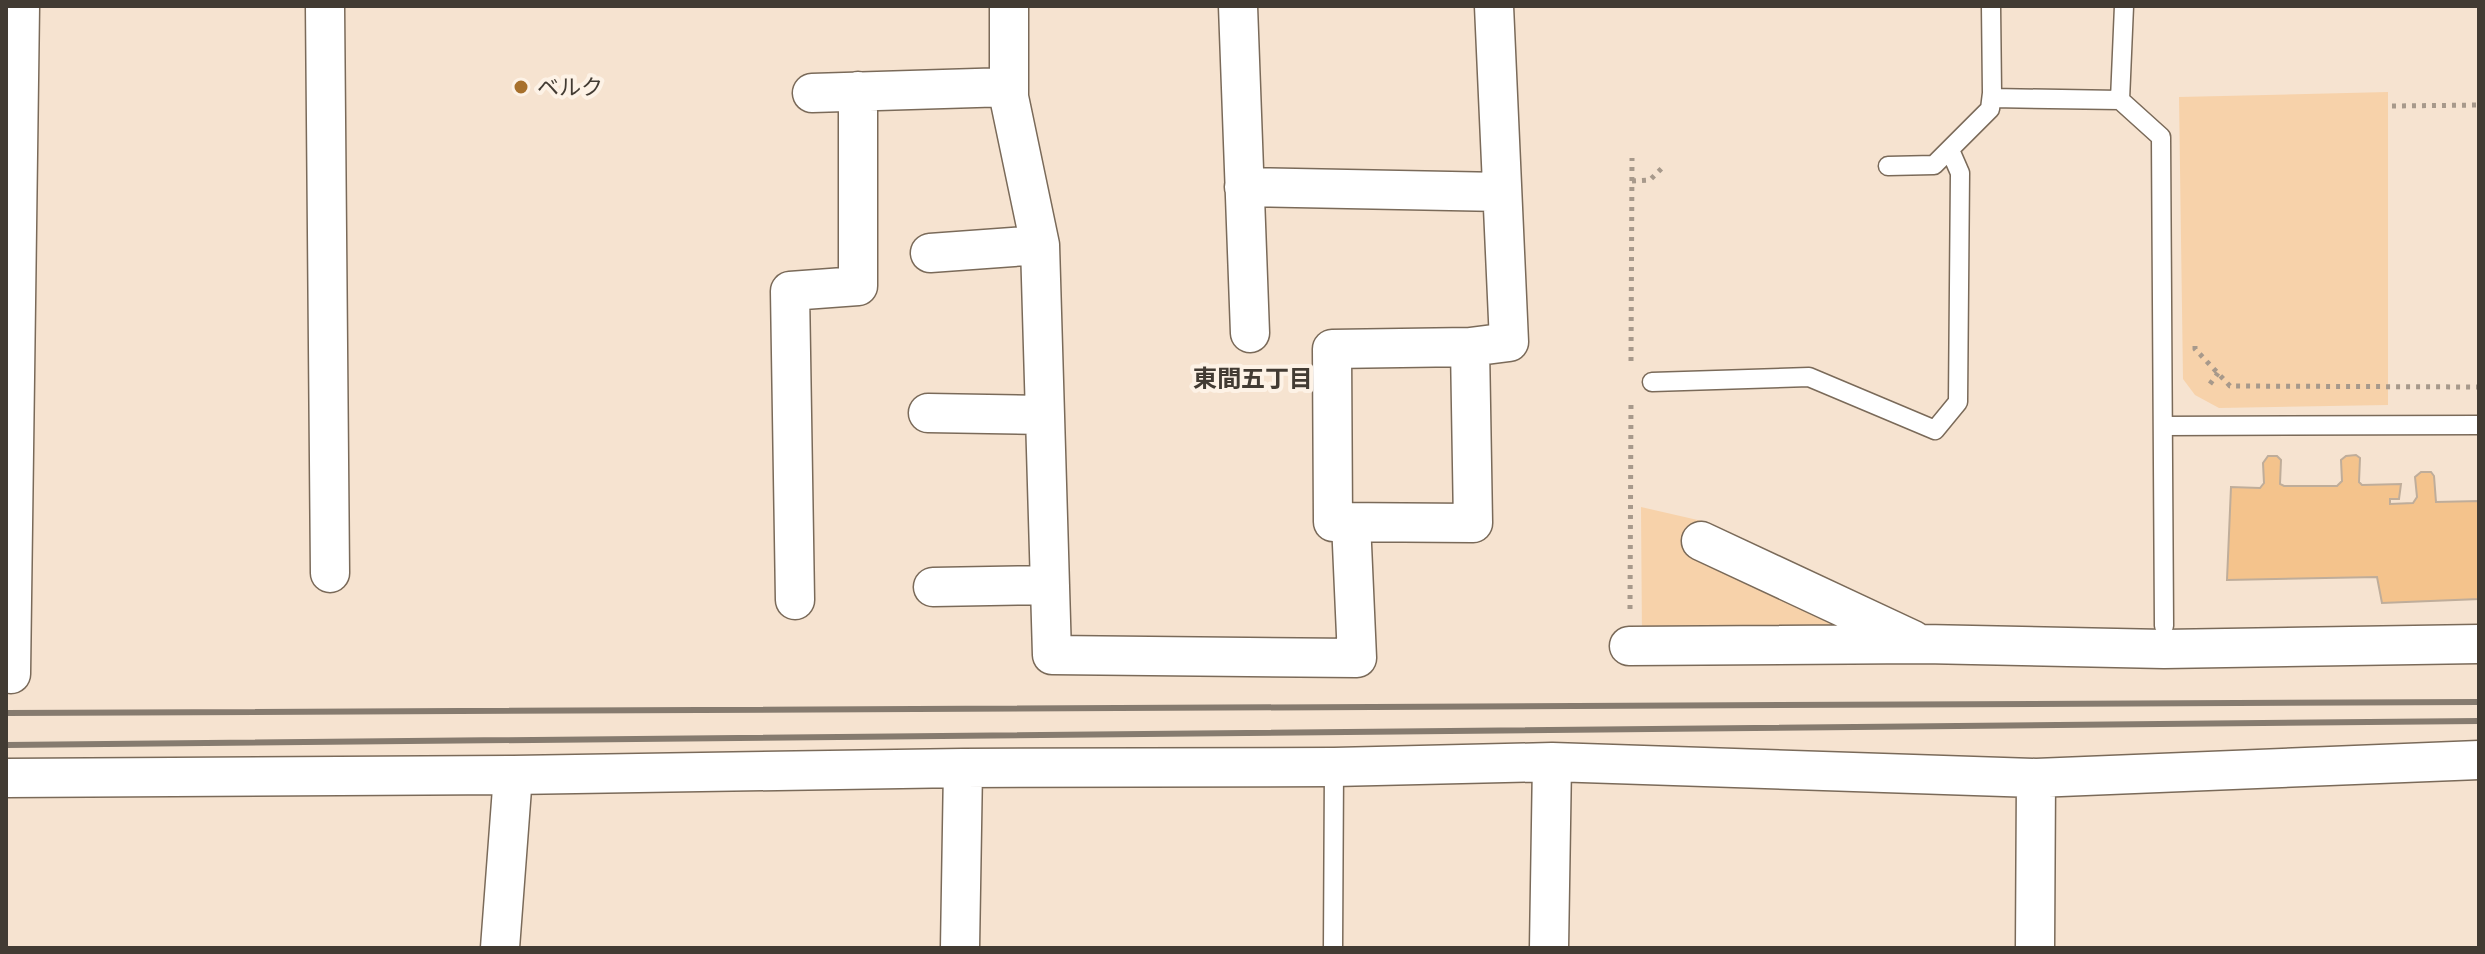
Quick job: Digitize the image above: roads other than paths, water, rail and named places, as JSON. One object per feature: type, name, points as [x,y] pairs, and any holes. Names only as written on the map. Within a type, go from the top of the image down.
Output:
[{"type":"street","points":[[11,674],[20,6]]},
{"type":"street","points":[[325,6],[330,573]]},
{"type":"street","points":[[1009,6],[1009,87],[1040,245],[1052,655],[1357,658],[1351,522]]},
{"type":"street","points":[[1238,6],[1250,333]]},
{"type":"street","points":[[1470,347],[1473,523],[1333,522],[1332,349],[1470,347],[1509,342],[1494,6]]},
{"type":"street","points":[[812,93],[1009,87]]},
{"type":"street","points":[[795,600],[790,291],[858,286],[858,91]]},
{"type":"street","points":[[1244,187],[1502,192]]},
{"type":"street","points":[[930,253],[1040,245]]},
{"type":"street","points":[[928,413],[1044,415]]},
{"type":"street","points":[[1701,541],[1923,644]]},
{"type":"street","points":[[933,587],[1050,585]]},
{"type":"street","points":[[1629,646],[1923,644],[2164,649],[2479,644]]},
{"type":"street","points":[[6,778],[1334,767],[1552,762],[2036,778],[2479,760]]},
{"type":"street","points":[[1549,948],[1552,762]]},
{"type":"street","points":[[960,948],[963,768]]},
{"type":"street","points":[[500,948],[513,775]]},
{"type":"street","points":[[2035,948],[2036,778]]},
{"type":"lane","points":[[1888,166],[1934,165],[1990,109],[1991,6]]},
{"type":"lane","points":[[2120,100],[2124,6]]},
{"type":"lane","points":[[1992,98],[2120,100],[2161,137],[2164,626]]},
{"type":"lane","points":[[1652,382],[1809,377],[1935,430],[1958,402],[1960,173],[1950,150]]},
{"type":"lane","points":[[2163,426],[2479,425]]},
{"type":"lane","points":[[1333,948],[1334,767]]},
{"type":"railway","points":[[6,713],[2479,702]]},
{"type":"railway","points":[[6,745],[2479,721]]},
{"type":"place","name":"ベルク","points":[[521,87]]},
{"type":"district","name":"東間五丁目","points":[[1253,378]]}]
